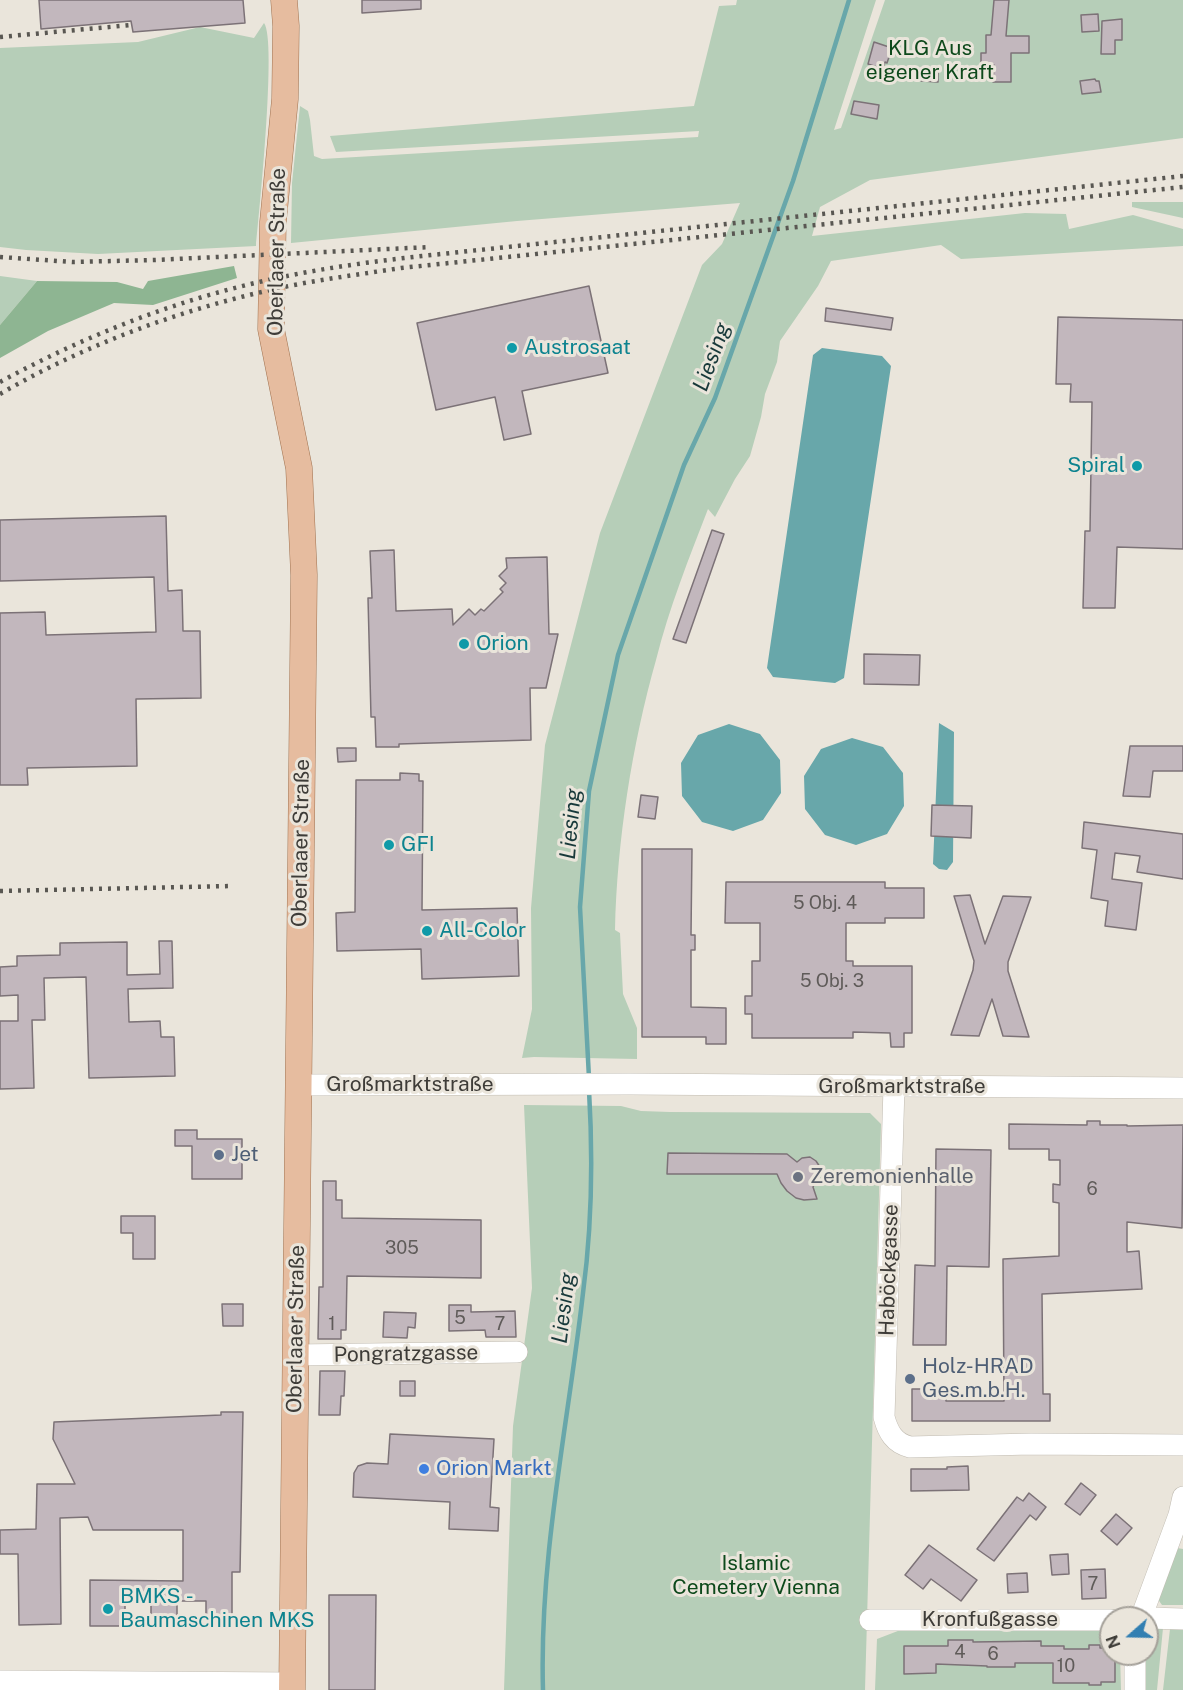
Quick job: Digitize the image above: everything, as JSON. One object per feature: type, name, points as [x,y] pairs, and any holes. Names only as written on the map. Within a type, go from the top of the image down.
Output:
[{"type":"main road","name":"Oberlaaer Straße","points":[[284,0],[285,99],[273,222],[271,329],[300,468],[304,568],[292,1687]]},
{"type":"street","name":"Großmarktstraße","points":[[299,1085],[1183,1088]]},
{"type":"street","name":"Haböckgasse","points":[[894,1087],[884,1417],[886,1426],[895,1440],[910,1447],[1031,1444],[1183,1445]]},
{"type":"street","name":"Pongratzgasse","points":[[296,1355],[517,1352]]},
{"type":"street","points":[[1145,1606],[1179,1515],[1183,1497]]},
{"type":"street","points":[[1159,1618],[1183,1619]]},
{"type":"street","name":"Kronfußgasse","points":[[870,1620],[1099,1620]]},
{"type":"street","points":[[1135,1666],[1135,1690]]},
{"type":"street","points":[[0,1681],[292,1687]]},
{"type":"green space","name":"KLG Aus eigener Kraft","points":[[737,0],[876,0],[834,130],[841,128],[885,0],[1183,0],[1183,138],[870,180],[820,207],[812,236],[1025,213],[1066,214],[1069,229],[1133,215],[1183,229],[1183,246],[961,259],[941,245],[831,261],[818,286],[780,341],[777,362],[765,394],[750,456],[715,517],[708,509],[673,602],[647,692],[627,794],[616,896],[615,930],[620,933],[623,994],[637,1028],[637,1059],[522,1058],[532,1009],[531,908],[545,745],[600,533],[702,265],[722,244],[740,203],[517,221],[291,243],[292,183],[300,106],[308,111],[314,156],[322,159],[698,137],[699,131],[336,152],[330,136],[694,106],[719,6],[736,5]]},
{"type":"green space","points":[[264,23],[268,36],[268,93],[256,246],[98,254],[0,247],[0,48],[138,42],[200,27],[254,38]]},
{"type":"green space","points":[[1132,202],[1183,202],[1183,218],[1132,207]]},
{"type":"green space","points":[[234,266],[237,278],[153,305],[114,303],[48,331],[0,358],[0,325],[37,281],[117,282],[143,289],[148,281]]},
{"type":"green space","points":[[0,276],[37,281],[0,325]]},
{"type":"green space","name":"Islamic Cemetery Vienna","points":[[524,1105],[621,1106],[641,1111],[670,1112],[870,1113],[881,1124],[865,1690],[504,1690],[513,1426],[532,1288]]},
{"type":"green space","points":[[1177,1548],[1183,1549],[1183,1605],[1162,1605],[1157,1598]]},
{"type":"green space","points":[[1099,1628],[1099,1666],[1120,1666],[1121,1690],[875,1690],[877,1639],[903,1629]]},
{"type":"green space","points":[[1159,1628],[1163,1628],[1157,1690],[1143,1690],[1143,1666],[1159,1666]]},
{"type":"green space","points":[[1170,1629],[1183,1629],[1183,1690],[1163,1690]]},
{"type":"water","points":[[822,348],[882,356],[891,366],[844,678],[835,683],[773,677],[767,668],[813,355]]},
{"type":"water","points":[[939,723],[954,732],[953,862],[947,870],[939,869],[933,864]]},
{"type":"water","points":[[729,724],[760,734],[780,760],[781,793],[763,820],[733,831],[702,822],[682,796],[681,763],[698,735]]},
{"type":"water","points":[[852,738],[883,747],[903,773],[904,806],[887,834],[856,845],[825,835],[805,809],[804,776],[821,749]]},
{"type":"building","points":[[39,0],[243,0],[245,23],[133,32],[131,21],[41,29]]},
{"type":"building","points":[[362,0],[421,0],[421,9],[362,13]]},
{"type":"building","points":[[994,0],[1009,0],[1006,36],[1029,36],[1029,53],[1011,53],[1011,82],[993,82],[994,65],[981,66],[981,53],[986,53],[986,35],[991,35]]},
{"type":"building","points":[[1098,14],[1099,31],[1082,32],[1081,15]]},
{"type":"building","points":[[1122,19],[1122,40],[1115,40],[1115,54],[1101,54],[1102,21]]},
{"type":"building","points":[[874,42],[892,48],[883,69],[868,64]]},
{"type":"building","points":[[922,67],[938,68],[938,82],[921,81]]},
{"type":"building","points":[[1095,79],[1099,81],[1101,92],[1082,94],[1080,81]]},
{"type":"building","points":[[854,101],[879,105],[877,119],[851,114]]},
{"type":"building","name":"Austrosaat","points":[[589,286],[608,373],[522,391],[531,434],[504,440],[495,397],[436,410],[417,323]]},
{"type":"building","points":[[826,308],[893,318],[891,330],[825,321]]},
{"type":"building","name":"Spiral","points":[[1058,317],[1183,320],[1183,549],[1117,547],[1115,608],[1083,608],[1085,531],[1090,531],[1092,402],[1070,402],[1071,384],[1056,384]]},
{"type":"building","points":[[166,516],[168,591],[182,590],[183,631],[200,631],[201,698],[136,699],[137,766],[27,768],[28,785],[0,785],[0,613],[45,612],[46,635],[156,632],[154,577],[0,581],[0,520]]},
{"type":"building","points":[[712,530],[724,534],[686,643],[673,639]]},
{"type":"building","name":"Orion","points":[[394,550],[396,611],[452,609],[453,625],[469,609],[475,615],[481,609],[484,611],[503,592],[500,589],[506,583],[499,576],[507,568],[506,558],[547,557],[549,634],[558,634],[546,688],[530,688],[531,740],[399,744],[399,747],[376,747],[375,717],[371,717],[368,598],[372,598],[370,551]]},
{"type":"building","points":[[864,654],[920,655],[919,685],[864,684]]},
{"type":"building","points":[[1130,746],[1183,746],[1183,771],[1153,771],[1150,797],[1123,796]]},
{"type":"building","points":[[337,748],[356,748],[356,761],[338,762]]},
{"type":"building","points":[[400,773],[419,774],[419,781],[423,781],[422,910],[517,908],[519,976],[422,979],[421,949],[337,951],[336,913],[355,912],[356,780],[400,780]]},
{"type":"building","points":[[641,795],[658,797],[655,819],[638,817]]},
{"type":"building","points":[[932,805],[972,806],[971,838],[931,836]]},
{"type":"building","points":[[1084,822],[1183,834],[1183,879],[1137,872],[1140,856],[1115,853],[1112,879],[1142,883],[1136,930],[1105,926],[1108,901],[1091,898],[1097,850],[1082,848]]},
{"type":"building","points":[[642,849],[692,849],[691,935],[695,935],[695,950],[691,950],[691,1007],[726,1008],[726,1044],[706,1044],[706,1037],[642,1037]]},
{"type":"building","points":[[726,882],[885,882],[885,888],[924,888],[924,918],[885,918],[885,923],[846,923],[846,961],[853,961],[853,966],[912,966],[912,1033],[904,1033],[904,1047],[891,1047],[890,1033],[853,1032],[853,1038],[752,1038],[752,1014],[745,1014],[745,996],[752,996],[752,961],[760,961],[760,923],[725,923]]},
{"type":"building","points":[[970,895],[985,944],[1003,896],[1031,897],[1008,962],[1008,971],[1029,1037],[1003,1036],[992,999],[979,1036],[951,1035],[974,961],[954,896]]},
{"type":"building","points":[[159,941],[172,941],[173,988],[128,989],[129,1022],[160,1021],[161,1037],[174,1037],[175,1076],[89,1078],[86,977],[44,978],[45,1020],[32,1020],[34,1088],[0,1089],[0,1021],[18,1021],[18,995],[0,996],[0,967],[17,966],[17,956],[60,955],[60,943],[127,942],[127,975],[160,974]]},
{"type":"building","points":[[1087,1121],[1100,1121],[1100,1125],[1183,1125],[1182,1228],[1127,1222],[1127,1252],[1139,1251],[1142,1289],[1042,1294],[1043,1394],[1050,1394],[1050,1421],[912,1421],[912,1389],[925,1389],[925,1393],[946,1393],[946,1401],[1004,1401],[1003,1259],[1059,1256],[1059,1203],[1053,1202],[1053,1184],[1060,1185],[1060,1160],[1049,1160],[1049,1149],[1009,1149],[1009,1124],[1087,1125]]},
{"type":"building","points":[[175,1130],[197,1130],[197,1139],[242,1139],[242,1179],[192,1179],[192,1146],[175,1146]]},
{"type":"building","points":[[936,1149],[991,1150],[989,1267],[947,1266],[946,1345],[913,1345],[915,1265],[935,1266]]},
{"type":"building","name":"Zeremonienhalle","points":[[668,1153],[787,1154],[797,1162],[802,1158],[810,1157],[820,1167],[820,1174],[813,1187],[817,1199],[796,1198],[787,1191],[777,1174],[667,1174]]},
{"type":"building","points":[[323,1181],[336,1181],[336,1200],[342,1200],[342,1218],[481,1220],[481,1278],[347,1276],[346,1330],[341,1330],[341,1339],[318,1339],[319,1287],[323,1287]]},
{"type":"building","points":[[121,1216],[155,1216],[155,1259],[133,1259],[133,1233],[121,1233]]},
{"type":"building","points":[[222,1304],[243,1304],[243,1326],[223,1326]]},
{"type":"building","points":[[449,1305],[471,1305],[471,1312],[515,1311],[516,1337],[486,1337],[485,1330],[449,1331]]},
{"type":"building","points":[[384,1312],[416,1313],[415,1328],[408,1327],[407,1338],[383,1337]]},
{"type":"building","points":[[320,1371],[345,1371],[344,1396],[341,1396],[340,1415],[319,1415]]},
{"type":"building","points":[[400,1381],[415,1381],[415,1396],[400,1396]]},
{"type":"building","points":[[221,1412],[243,1412],[240,1572],[232,1572],[232,1627],[206,1627],[206,1601],[177,1601],[177,1617],[151,1617],[151,1601],[125,1601],[125,1626],[90,1626],[90,1580],[183,1581],[183,1530],[93,1530],[88,1517],[60,1518],[61,1624],[19,1625],[18,1554],[0,1554],[0,1530],[36,1529],[37,1484],[75,1484],[53,1439],[54,1422],[221,1415]]},
{"type":"building","name":"Orion Markt","points":[[390,1434],[494,1439],[490,1507],[499,1508],[498,1531],[449,1529],[450,1502],[353,1497],[354,1473],[358,1466],[367,1463],[388,1464]]},
{"type":"building","points":[[968,1466],[969,1490],[911,1491],[911,1469],[947,1469],[947,1467]]},
{"type":"building","points":[[1081,1483],[1096,1495],[1080,1515],[1065,1504]]},
{"type":"building","points":[[1029,1493],[1046,1507],[1036,1520],[1030,1515],[994,1561],[977,1549],[1017,1497],[1023,1501]]},
{"type":"building","points":[[1116,1514],[1132,1528],[1117,1545],[1101,1531]]},
{"type":"building","points":[[929,1545],[977,1580],[961,1601],[931,1579],[923,1589],[905,1575]]},
{"type":"building","points":[[1068,1554],[1069,1574],[1052,1575],[1050,1555]]},
{"type":"building","points":[[1105,1569],[1106,1598],[1082,1599],[1081,1570]]},
{"type":"building","points":[[1027,1573],[1028,1592],[1008,1593],[1007,1574]]},
{"type":"building","points":[[329,1595],[376,1595],[375,1690],[329,1690]]},
{"type":"building","points":[[948,1640],[1041,1641],[1041,1646],[1064,1646],[1064,1649],[1089,1649],[1089,1645],[1099,1645],[1099,1666],[1115,1666],[1115,1682],[1101,1682],[1101,1685],[1053,1683],[1053,1663],[1015,1663],[1015,1667],[936,1664],[936,1673],[904,1674],[904,1646],[948,1646]]},
{"type":"waterway","name":"Liesing","points":[[589,1078],[580,907],[589,791],[618,655],[684,465],[715,398],[793,181],[849,0]]},
{"type":"waterway","name":"Liesing","points":[[543,1690],[545,1590],[556,1491],[577,1343],[590,1217],[589,1090]]},
{"type":"railway","points":[[0,37],[131,25]]},
{"type":"railway","points":[[0,382],[104,332],[176,305],[249,284],[320,270],[422,256],[1183,176]]},
{"type":"railway","points":[[0,394],[68,359],[138,329],[210,305],[284,287],[401,268],[1183,187]]},
{"type":"railway","points":[[0,257],[72,262],[431,247]]},
{"type":"railway","points":[[0,891],[232,886]]},
{"type":"place","name":"Austrosaat","points":[[512,348]]},
{"type":"place","name":"Spiral","points":[[1137,466]]},
{"type":"place","name":"Orion","points":[[464,644]]},
{"type":"place","name":"GFI","points":[[389,845]]},
{"type":"place","name":"All-Color","points":[[427,931]]},
{"type":"place","name":"Jet","points":[[219,1155]]},
{"type":"place","name":"Zeremonienhalle","points":[[798,1177]]},
{"type":"place","name":"Holz-HRAD Ges.m.b.H.","points":[[910,1379]]},
{"type":"place","name":"Orion Markt","points":[[424,1469]]},
{"type":"place","name":"BMKS - Baumaschinen MKS","points":[[108,1609]]}]
